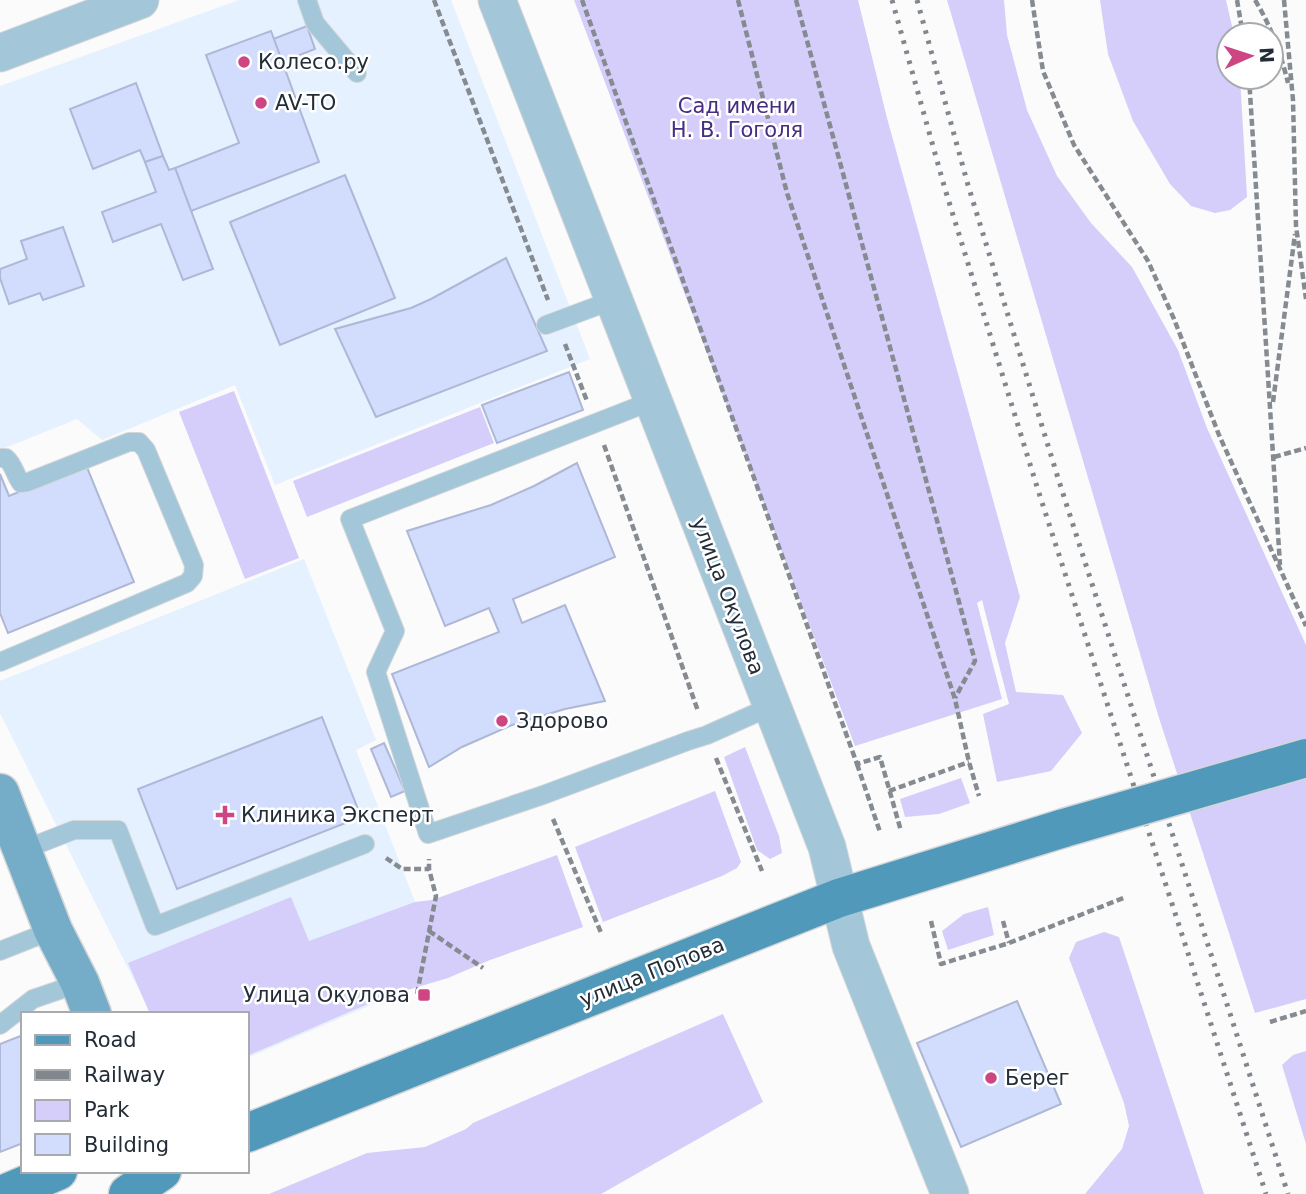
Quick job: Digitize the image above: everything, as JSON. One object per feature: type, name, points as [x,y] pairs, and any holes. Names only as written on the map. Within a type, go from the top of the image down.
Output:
[{"type":"main road","name":"улица Попова","points":[[248,1133],[839,898],[1064,828],[1306,758]]},
{"type":"main road","points":[[0,793],[53,930],[86,999]]},
{"type":"main road","points":[[4,1194],[53,1173]]},
{"type":"main road","points":[[128,1194],[160,1173]]},
{"type":"main road","points":[[161,1173],[170,1194]]},
{"type":"street","points":[[0,53],[140,0]]},
{"type":"street","name":"улица Окулова","points":[[497,0],[827,848],[851,946],[950,1194]]},
{"type":"lane","points":[[307,0],[315,23],[357,73]]},
{"type":"lane","points":[[546,325],[613,300]]},
{"type":"lane","points":[[652,401],[350,519],[396,631],[376,672],[428,834],[707,735],[772,706]]},
{"type":"lane","points":[[0,458],[6,458],[11,463],[21,483],[129,442],[139,442],[146,450],[194,565],[193,576],[187,583],[0,662]]},
{"type":"lane","points":[[23,850],[74,830],[118,830],[155,926],[365,844]]},
{"type":"lane","points":[[0,951],[53,930]]},
{"type":"lane","points":[[0,1025],[33,999],[86,999]]},
{"type":"path","points":[[582,0],[880,832]]},
{"type":"path","points":[[738,0],[787,193],[955,699],[979,796]]},
{"type":"path","points":[[796,0],[975,661],[955,699]]},
{"type":"path","points":[[1032,0],[1043,71],[1074,145],[1149,261],[1219,435],[1306,626]]},
{"type":"path","points":[[1237,0],[1241,21]]},
{"type":"path","points":[[1255,0],[1282,56],[1293,100]]},
{"type":"path","points":[[1284,0],[1293,100],[1296,226],[1306,299]]},
{"type":"path","points":[[1250,91],[1281,569]]},
{"type":"path","points":[[1271,414],[1296,226]]},
{"type":"path","points":[[1274,457],[1306,448]]},
{"type":"path","points":[[857,764],[880,757],[901,831]]},
{"type":"path","points":[[889,791],[969,762]]},
{"type":"path","points":[[543,795],[602,935]]},
{"type":"path","points":[[417,995],[436,896],[429,869],[428,834]]},
{"type":"path","points":[[365,844],[402,869],[429,869]]},
{"type":"path","points":[[931,920],[941,964],[1009,943],[1126,897]]},
{"type":"path","points":[[1003,921],[1009,943]]},
{"type":"path","points":[[429,931],[483,968]]},
{"type":"path","points":[[1270,1021],[1306,1011]]},
{"type":"shaded area","points":[[239,0],[451,0],[590,359],[275,485],[235,385],[102,440],[77,419],[0,450],[0,86]]},
{"type":"shaded area","points":[[304,559],[376,740],[356,750],[415,902],[439,976],[248,1058],[248,1012],[150,1012],[0,713],[0,681]]},
{"type":"green space","name":"Сад имени Н. В. Гоголя","points":[[574,0],[858,0],[887,118],[1020,597],[1005,643],[1016,692],[1063,695],[1082,733],[1051,771],[997,782],[983,714],[1009,704],[982,600],[977,603],[1002,699],[855,746]]},
{"type":"green space","points":[[947,0],[1004,0],[1007,35],[1027,110],[1057,176],[1091,223],[1132,267],[1178,350],[1207,428],[1306,645],[1306,999],[1255,1013],[1159,718]]},
{"type":"green space","points":[[1100,0],[1226,0],[1231,21],[1215,21],[1215,91],[1241,91],[1247,197],[1230,210],[1215,213],[1191,206],[1170,184],[1133,121],[1108,54]]},
{"type":"green space","points":[[234,391],[299,558],[245,579],[179,412]]},
{"type":"green space","points":[[480,407],[494,443],[307,517],[293,481]]},
{"type":"green space","points":[[745,747],[779,836],[782,853],[770,859],[757,850],[724,757]]},
{"type":"green space","points":[[961,778],[970,803],[939,814],[905,817],[900,799]]},
{"type":"green space","points":[[715,791],[741,862],[737,868],[603,922],[575,847]]},
{"type":"green space","points":[[557,855],[583,927],[448,978],[384,997],[248,1056],[248,1012],[149,1012],[128,963],[291,897],[309,941],[415,902],[432,900]]},
{"type":"green space","points":[[988,907],[994,935],[948,950],[942,931],[964,914]]},
{"type":"green space","points":[[1104,932],[1119,937],[1204,1194],[1085,1194],[1122,1149],[1129,1126],[1124,1103],[1069,958],[1076,942]]},
{"type":"green space","points":[[723,1014],[763,1102],[601,1194],[269,1194],[367,1153],[425,1147],[466,1129],[473,1123]]},
{"type":"green space","points":[[1306,1051],[1306,1144],[1282,1065],[1293,1055]]},
{"type":"building","points":[[307,26],[315,49],[282,62],[273,39]]},
{"type":"building","name":"AV-TO","points":[[271,31],[319,162],[191,211],[175,168],[239,143],[206,55]]},
{"type":"building","points":[[136,83],[163,156],[145,162],[140,150],[93,169],[70,109]]},
{"type":"building","points":[[163,156],[169,170],[175,168],[213,269],[183,280],[161,224],[113,242],[102,212],[156,192],[145,162]]},
{"type":"building","points":[[345,175],[395,298],[280,345],[230,222]]},
{"type":"building","points":[[63,227],[84,286],[43,300],[40,293],[9,304],[0,278],[0,269],[27,259],[21,241]]},
{"type":"building","points":[[506,258],[547,351],[376,417],[335,329],[411,308]]},
{"type":"building","points":[[569,372],[583,410],[497,443],[482,405]]},
{"type":"building","points":[[577,463],[615,557],[513,599],[522,623],[565,605],[605,701],[565,709],[512,725],[462,747],[429,767],[392,674],[499,632],[489,608],[445,626],[407,531],[491,505]]},
{"type":"building","points":[[86,465],[134,582],[8,633],[0,613],[0,474],[9,496]]},
{"type":"building","points":[[322,717],[361,817],[177,889],[138,789]]},
{"type":"building","points":[[384,743],[405,791],[391,797],[371,749]]},
{"type":"building","name":"Берег","points":[[1017,1001],[1061,1104],[961,1147],[917,1043]]},
{"type":"building","points":[[21,1036],[21,1144],[0,1152],[0,1044]]},
{"type":"railway","points":[[892,0],[945,189],[1038,490],[1266,1194]]},
{"type":"railway","points":[[917,0],[968,185],[1058,478],[1288,1194]]},
{"type":"place","name":"Колесо.ру","points":[[244,62]]},
{"type":"place","name":"AV-TO","points":[[261,103]]},
{"type":"place","name":"Здорово","points":[[502,721]]},
{"type":"place","name":"Клиника Эксперт","points":[[225,815]]},
{"type":"place","name":"Улица Окулова","points":[[424,995]]},
{"type":"place","name":"Берег","points":[[991,1078]]}]
